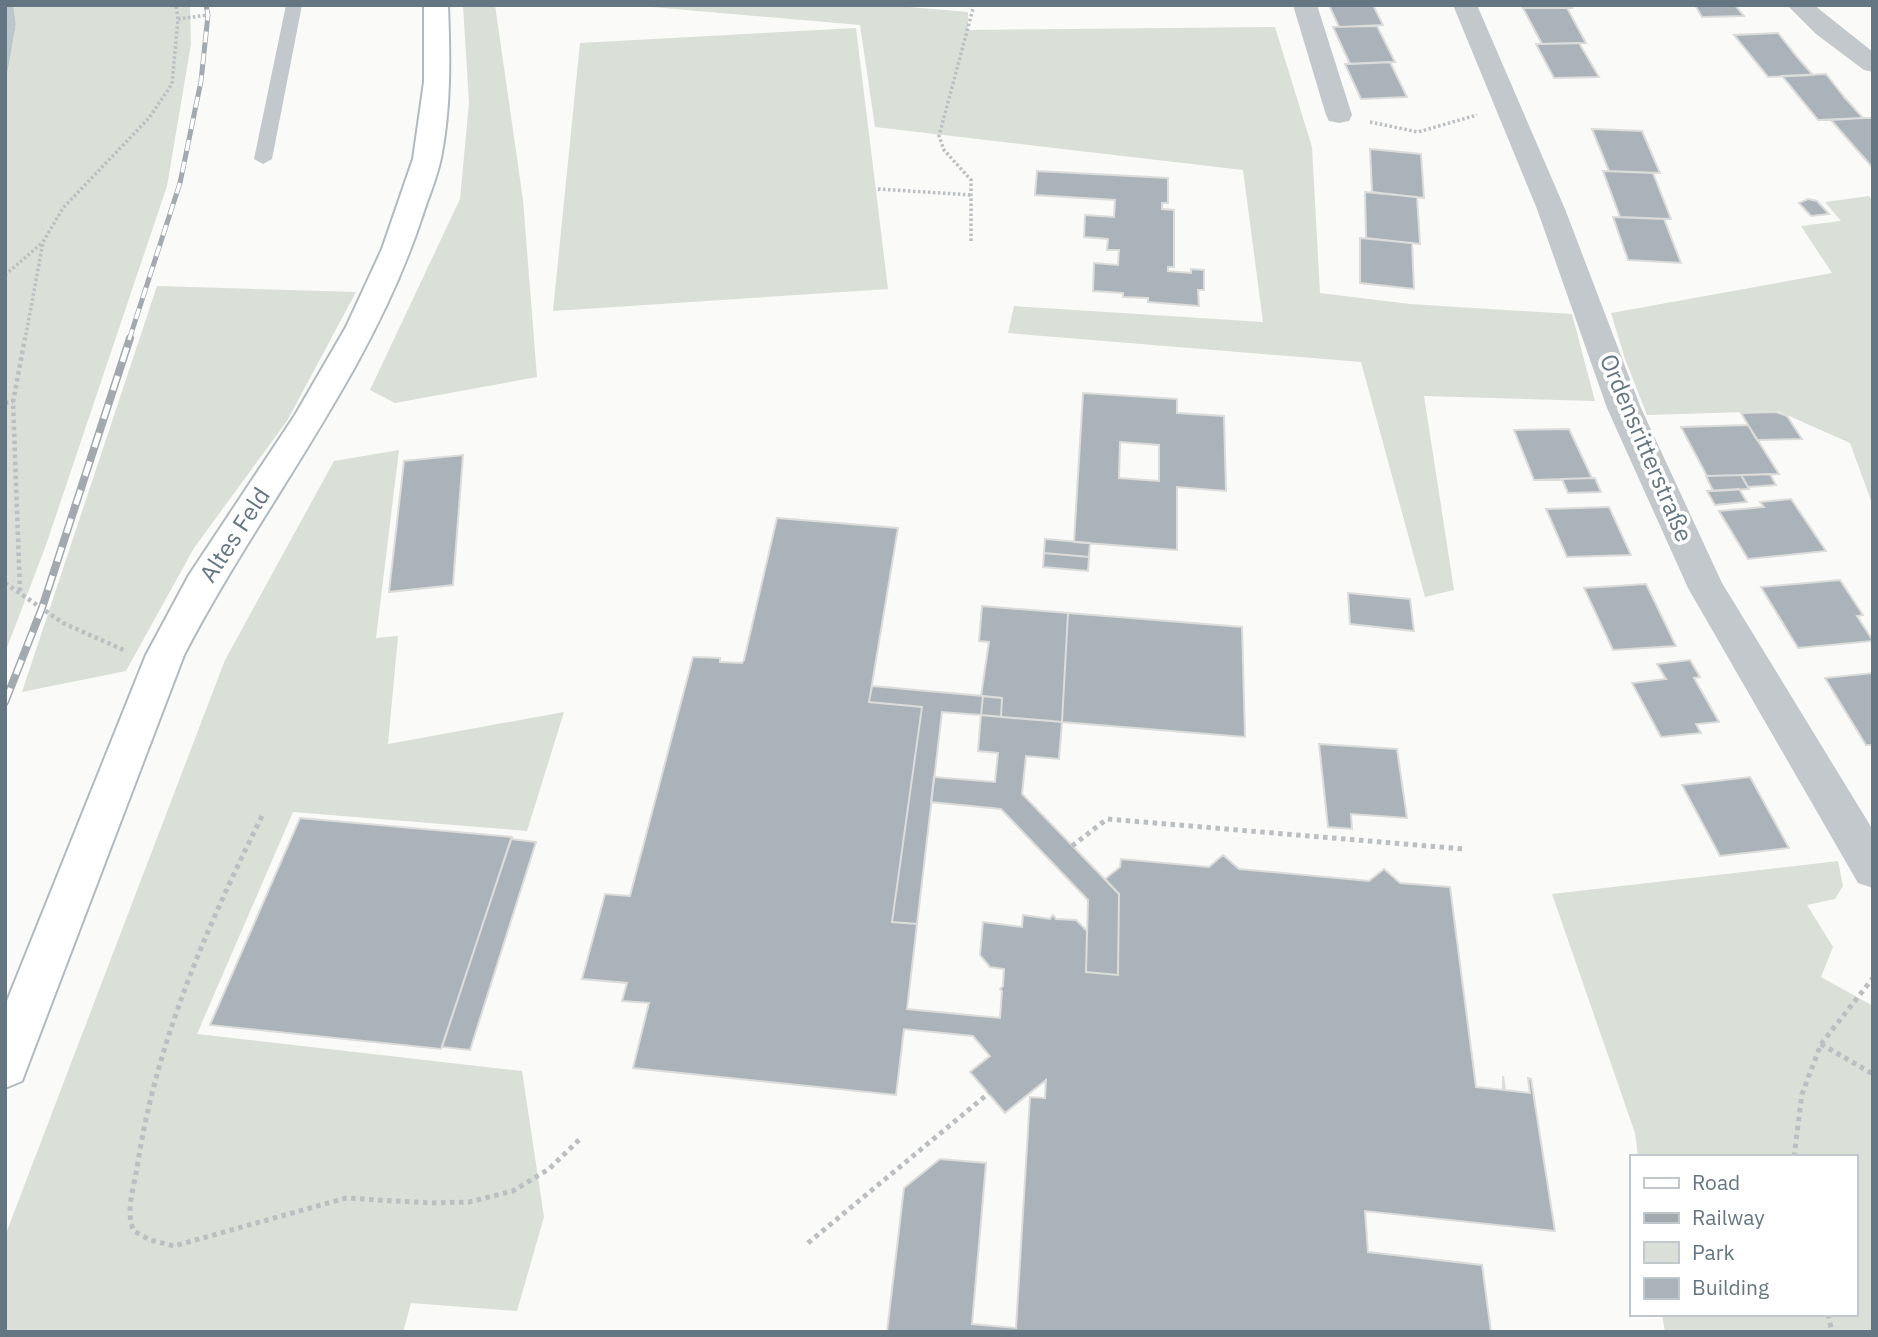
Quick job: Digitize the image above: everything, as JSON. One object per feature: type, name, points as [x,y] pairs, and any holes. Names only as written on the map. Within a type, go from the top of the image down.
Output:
[{"type":"main road","name":"Altes Feld","points":[[5,1065],[165,655],[202,585],[307,424],[362,327],[397,249],[427,159],[437,82],[436,5]]},
{"type":"street","points":[[1305,5],[1339,115]]},
{"type":"street","name":"Ordensritterstraße","points":[[1465,5],[1551,209],[1624,408],[1706,588],[1873,869]]},
{"type":"street","points":[[1799,5],[1825,29],[1873,64]]},
{"type":"lane","points":[[263,159],[294,5]]},
{"type":"path","points":[[20,591],[13,402],[43,243],[63,208],[149,118],[164,98],[174,73],[178,19],[176,5]]},
{"type":"path","points":[[971,241],[967,230],[972,195],[971,178],[946,154],[939,136],[974,5]]},
{"type":"path","points":[[178,19],[208,15]]},
{"type":"path","points":[[1339,115],[1418,132],[1509,106]]},
{"type":"path","points":[[878,189],[972,195]]},
{"type":"path","points":[[5,275],[43,243]]},
{"type":"path","points":[[5,403],[13,402]]},
{"type":"path","points":[[5,583],[63,623],[94,638],[125,650],[165,655]]},
{"type":"path","points":[[262,816],[213,914],[174,1009],[151,1090],[137,1161],[131,1210],[132,1226],[136,1232],[174,1246],[346,1198],[469,1202],[513,1191],[531,1182],[549,1169],[580,1138]]},
{"type":"path","points":[[1072,846],[1107,819],[1464,849]]},
{"type":"path","points":[[1794,1155],[1802,1094],[1821,1044],[1873,978]]},
{"type":"path","points":[[1821,1044],[1873,1074]]},
{"type":"path","points":[[808,1243],[989,1093]]},
{"type":"green space","points":[[13,5],[190,5],[191,44],[167,186],[46,545],[5,653],[5,86],[16,24]]},
{"type":"green space","points":[[463,5],[495,5],[523,200],[537,377],[395,403],[370,390],[460,199],[469,103]]},
{"type":"green space","points":[[629,5],[885,5],[968,12],[968,30],[1275,27],[1312,147],[1320,293],[1410,304],[1572,314],[1595,401],[1424,396],[1454,590],[1425,597],[1361,362],[1008,333],[1014,306],[1263,322],[1243,170],[875,127],[860,25]]},
{"type":"green space","points":[[856,28],[888,289],[553,311],[580,43]]},
{"type":"green space","points":[[1869,196],[1873,201],[1873,506],[1850,443],[1778,411],[1647,415],[1625,359],[1611,313],[1832,273],[1801,226],[1841,221],[1825,202]]},
{"type":"green space","points":[[157,286],[356,292],[287,421],[194,548],[126,671],[22,692]]},
{"type":"green space","points":[[399,450],[376,638],[398,636],[388,744],[564,712],[527,831],[293,812],[197,1034],[522,1071],[544,1217],[517,1311],[411,1303],[403,1332],[5,1332],[5,1236],[225,660],[334,461]]},
{"type":"green space","points":[[1838,861],[1843,886],[1835,899],[1807,905],[1833,947],[1821,977],[1873,1006],[1873,1332],[1665,1332],[1662,1316],[1857,1316],[1857,1155],[1638,1155],[1635,1133],[1552,894]]},
{"type":"shaded area","points":[[5,5],[13,5],[16,24],[5,86]]},
{"type":"building","points":[[1329,5],[1373,5],[1383,25],[1339,27]]},
{"type":"building","points":[[1527,5],[1571,5],[1572,8],[1529,8]]},
{"type":"building","points":[[1695,5],[1735,5],[1744,16],[1702,17]]},
{"type":"building","points":[[1523,8],[1567,8],[1586,43],[1542,44]]},
{"type":"building","points":[[1377,26],[1395,62],[1350,64],[1333,27]]},
{"type":"building","points":[[1778,33],[1813,75],[1768,77],[1734,35]]},
{"type":"building","points":[[1579,43],[1599,77],[1554,78],[1536,44]]},
{"type":"building","points":[[1390,62],[1407,97],[1361,99],[1345,64]]},
{"type":"building","points":[[1826,74],[1863,118],[1818,120],[1782,76]]},
{"type":"building","points":[[1873,118],[1873,168],[1831,120]]},
{"type":"building","points":[[1592,129],[1642,131],[1660,173],[1609,171]]},
{"type":"building","points":[[1370,149],[1421,154],[1424,198],[1372,192]]},
{"type":"building","points":[[1037,171],[1168,178],[1168,203],[1162,203],[1162,209],[1174,210],[1174,267],[1168,267],[1168,271],[1191,273],[1191,269],[1204,270],[1204,290],[1198,290],[1199,306],[1148,302],[1148,298],[1123,297],[1123,293],[1093,291],[1094,263],[1118,265],[1119,250],[1107,250],[1108,239],[1084,237],[1085,215],[1114,217],[1115,200],[1035,195]]},
{"type":"building","points":[[1603,171],[1653,173],[1671,219],[1620,217]]},
{"type":"building","points":[[1365,192],[1417,197],[1420,244],[1366,238]]},
{"type":"building","points":[[1808,199],[1817,201],[1829,214],[1811,216],[1799,203]]},
{"type":"building","points":[[1613,217],[1664,219],[1681,263],[1628,260]]},
{"type":"building","points":[[1360,238],[1412,243],[1414,289],[1360,283]]},
{"type":"building","points":[[1083,393],[1177,399],[1177,413],[1224,416],[1226,491],[1177,487],[1177,550],[1074,542]],"holes":[[[1120,442],[1159,445],[1159,481],[1119,478]]]},
{"type":"building","points":[[1776,412],[1787,416],[1802,439],[1757,440],[1741,413]]},
{"type":"building","points":[[1748,425],[1779,474],[1707,476],[1681,427]]},
{"type":"building","points":[[1569,429],[1592,478],[1534,480],[1514,430]]},
{"type":"building","points":[[463,455],[453,585],[389,592],[404,461]]},
{"type":"building","points":[[1770,474],[1776,485],[1748,487],[1741,475]]},
{"type":"building","points":[[1741,475],[1749,489],[1713,491],[1706,476]]},
{"type":"building","points":[[1595,478],[1601,492],[1568,493],[1562,479]]},
{"type":"building","points":[[1739,489],[1747,502],[1715,505],[1707,491]]},
{"type":"building","points":[[1791,499],[1826,551],[1748,559],[1719,511],[1764,507],[1760,502]]},
{"type":"building","points":[[1609,507],[1631,555],[1567,557],[1546,509]]},
{"type":"building","points":[[777,518],[898,528],[869,702],[922,707],[892,922],[917,924],[907,1009],[1000,1018],[1000,989],[1003,986],[1004,969],[990,967],[980,955],[983,922],[1022,927],[1023,915],[1050,919],[1053,915],[1056,919],[1076,920],[1087,931],[1086,972],[1118,975],[1119,894],[1105,879],[1120,867],[1121,859],[1209,867],[1223,855],[1239,869],[1369,881],[1384,869],[1400,883],[1450,887],[1476,1087],[1503,1090],[1503,1076],[1505,1090],[1530,1093],[1528,1078],[1531,1079],[1555,1231],[1365,1211],[1368,1252],[1482,1265],[1491,1332],[887,1332],[904,1188],[940,1159],[986,1163],[972,1324],[1016,1328],[1030,1097],[1045,1098],[1046,1080],[1005,1113],[970,1072],[990,1056],[973,1036],[904,1029],[896,1095],[633,1068],[649,1003],[622,1001],[627,983],[582,979],[605,894],[630,896],[693,657],[720,658],[720,662],[742,663],[744,660]]},
{"type":"building","points":[[1045,539],[1090,543],[1089,557],[1044,553]]},
{"type":"building","points":[[1044,553],[1089,557],[1088,571],[1043,567]]},
{"type":"building","points":[[1840,580],[1863,615],[1857,616],[1873,641],[1798,648],[1761,587]]},
{"type":"building","points":[[1646,584],[1676,646],[1613,650],[1584,588]]},
{"type":"building","points":[[1348,593],[1410,599],[1414,631],[1350,624]]},
{"type":"building","points":[[982,606],[1068,613],[1062,722],[1001,717],[1002,698],[981,696],[989,642],[979,641]]},
{"type":"building","points":[[1068,613],[1242,627],[1245,737],[1062,722]]},
{"type":"building","points":[[1690,660],[1700,677],[1694,678],[1719,722],[1696,724],[1701,733],[1661,737],[1632,683],[1666,679],[1657,664]]},
{"type":"building","points":[[1873,673],[1873,745],[1866,745],[1825,678]]},
{"type":"building","points":[[872,686],[983,696],[981,715],[942,712],[917,924],[892,922],[922,707],[869,702]]},
{"type":"building","points":[[983,696],[1002,698],[1001,717],[981,715]]},
{"type":"building","points":[[981,715],[1062,722],[1059,759],[1026,756],[1022,794],[1119,894],[1118,975],[1086,972],[1088,900],[1001,809],[931,802],[934,777],[995,782],[998,753],[978,751]]},
{"type":"building","points":[[1319,744],[1397,749],[1407,818],[1351,814],[1352,829],[1328,827]]},
{"type":"building","points":[[1750,777],[1789,848],[1720,856],[1682,785]]},
{"type":"building","points":[[300,818],[512,837],[441,1049],[210,1025]]},
{"type":"building","points":[[511,839],[536,842],[470,1050],[442,1047]]},
{"type":"railway","points":[[129,340],[180,183],[201,81],[208,15],[206,5]]},
{"type":"railway","points":[[5,702],[42,608],[130,338]]}]
